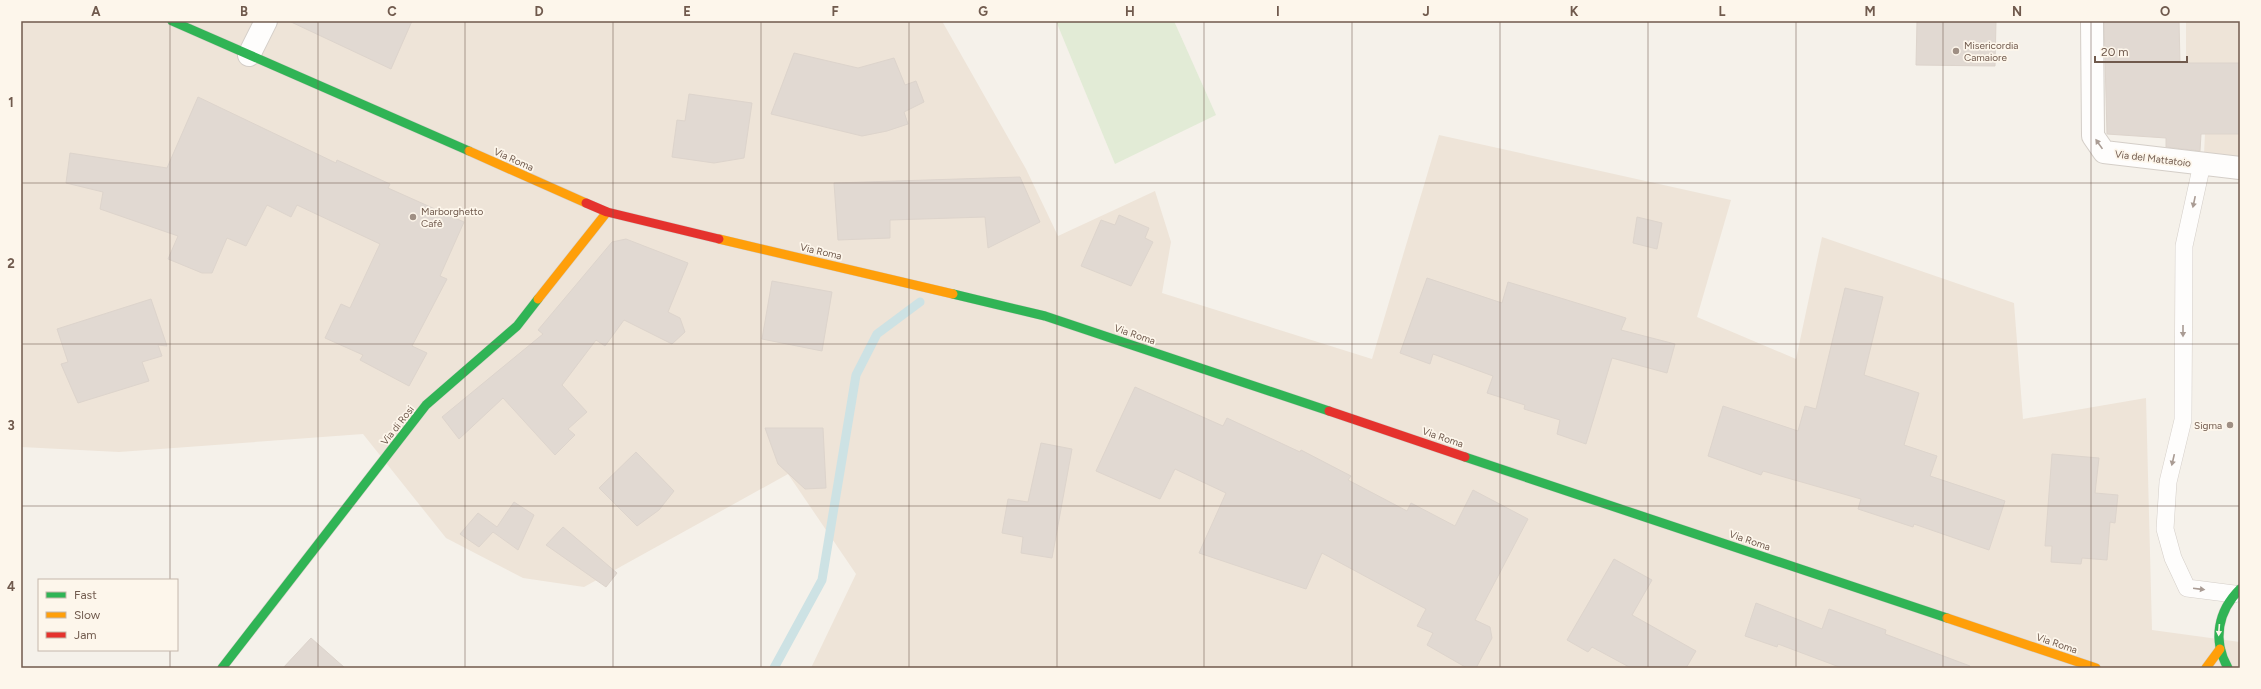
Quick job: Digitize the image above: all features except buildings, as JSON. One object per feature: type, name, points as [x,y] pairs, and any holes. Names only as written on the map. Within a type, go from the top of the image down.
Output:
[{"type":"street","name":"Via Roma","points":[[172,21],[607,212],[1045,316],[2096,668]]},
{"type":"street","points":[[249,54],[266,21]]},
{"type":"street","name":"Via del Mattatoio","points":[[2092,21],[2093,136],[2104,152],[2240,168]]},
{"type":"street","name":"Via di Rosi","points":[[222,668],[426,405],[517,326],[607,212]]},
{"type":"street","points":[[2228,668],[2220,649],[2218,629],[2223,610],[2237,591]]},
{"type":"street","points":[[2206,668],[2220,649]]},
{"type":"lane","points":[[2202,164],[2184,246],[2183,420],[2168,482],[2165,529],[2173,558],[2188,588],[2237,591]]},
{"type":"shaded area","points":[[21,21],[942,21],[1026,169],[1058,236],[1155,191],[1171,242],[1162,293],[1372,359],[1439,135],[1731,200],[1697,317],[1796,359],[1822,237],[2014,303],[2023,419],[2146,398],[2152,630],[2240,642],[2240,668],[811,668],[856,574],[788,474],[584,587],[523,578],[446,538],[363,434],[119,452],[21,447]]},
{"type":"shaded area","points":[[2186,21],[2240,21],[2240,180],[2203,175],[2208,71],[2186,70]]},
{"type":"green space","points":[[1056,21],[1174,21],[1216,115],[1115,164]]},
{"type":"waterway","points":[[774,668],[822,580],[856,375],[877,334],[920,302]]},
{"type":"traffic: fast","points":[[172,21],[469,151]]},
{"type":"traffic: fast","points":[[953,294],[1045,316],[1329,411]]},
{"type":"traffic: fast","points":[[222,668],[426,405],[517,326],[538,299]]},
{"type":"traffic: fast","points":[[1465,457],[1947,618]]},
{"type":"traffic: fast","points":[[2228,668],[2220,647],[2220,626],[2222,616],[2240,589]]},
{"type":"traffic: slow","points":[[469,151],[586,203]]},
{"type":"traffic: slow","points":[[538,299],[607,212]]},
{"type":"traffic: slow","points":[[719,239],[953,294]]},
{"type":"traffic: slow","points":[[1947,618],[2096,668]]},
{"type":"traffic: slow","points":[[2206,668],[2220,649]]},
{"type":"traffic: jam","points":[[586,203],[607,212],[719,239]]},
{"type":"traffic: jam","points":[[1329,411],[1465,457]]},
{"type":"place","name":"Misericordia Camaiore","points":[[1956,51]]},
{"type":"place","name":"Marborghetto Cafè","points":[[413,217]]},
{"type":"place","name":"Sigma","points":[[2230,425]]}]
